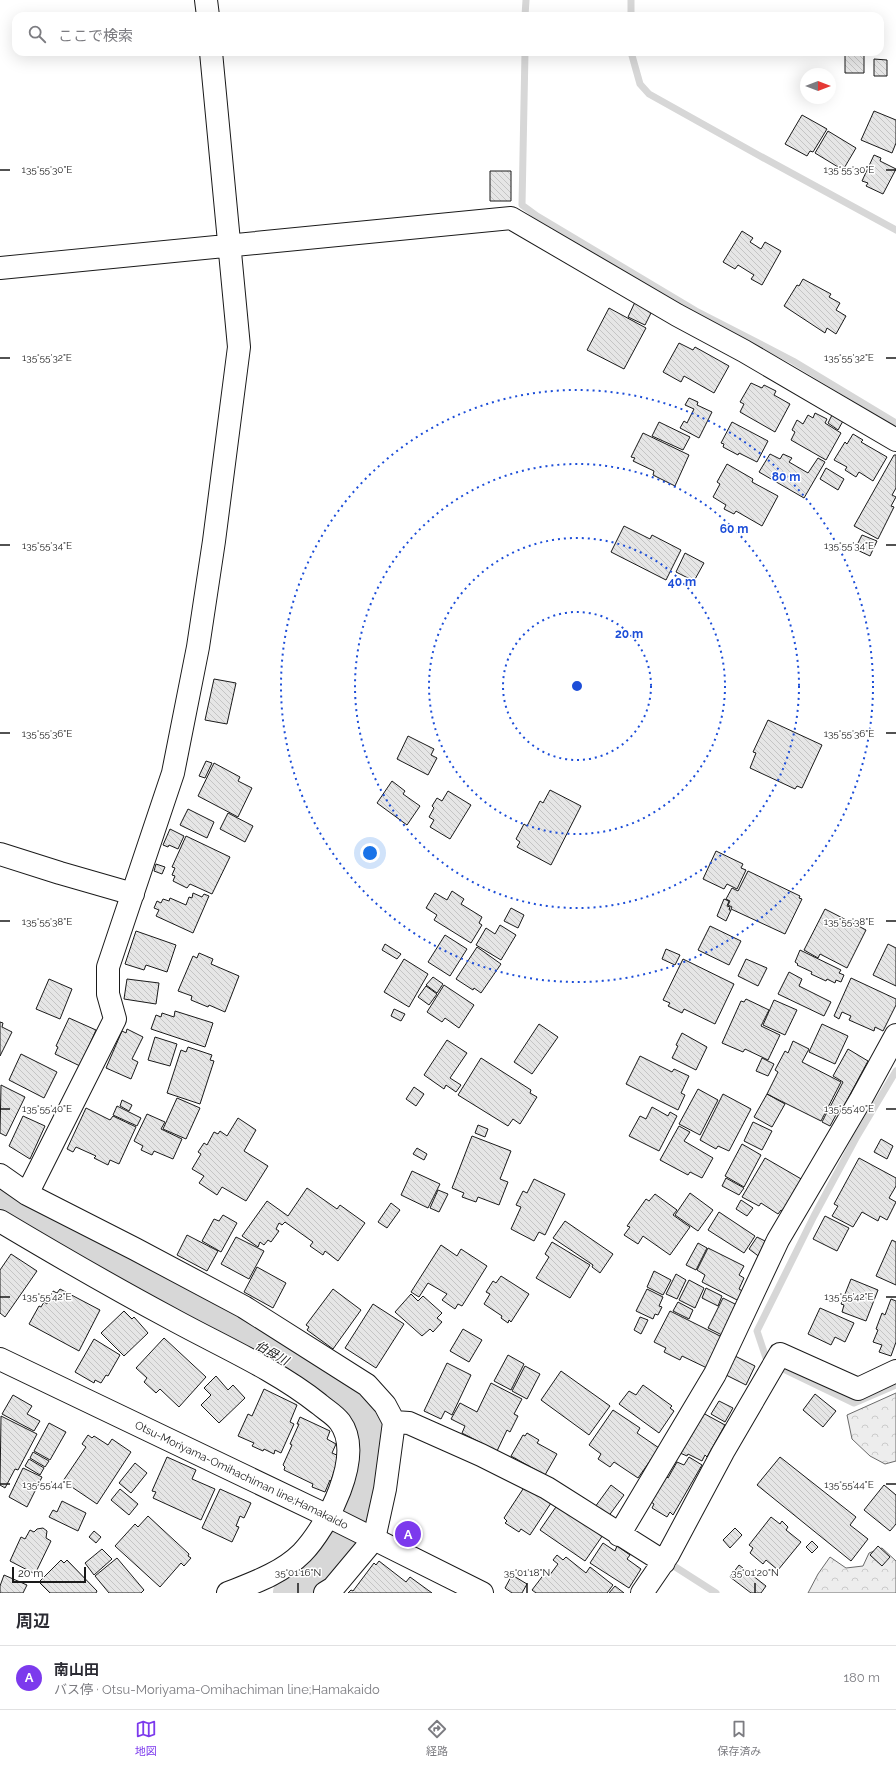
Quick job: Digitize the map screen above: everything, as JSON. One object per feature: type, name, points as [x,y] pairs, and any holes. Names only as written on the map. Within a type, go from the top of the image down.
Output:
[{"type":"street","points":[[206,0],[208,12]]},
{"type":"street","points":[[27,1194],[115,1019],[108,994],[108,967],[173,773],[198,646],[214,541],[239,347],[211,56]]},
{"type":"street","points":[[0,268],[511,218],[896,440]]},
{"type":"street","points":[[0,854],[133,894]]},
{"type":"street","points":[[619,1535],[715,1374],[778,1240],[861,1099],[896,1034]]},
{"type":"street","points":[[0,1175],[27,1194],[244,1307],[367,1385],[385,1405],[394,1422],[385,1489],[374,1539],[333,1588],[325,1593]]},
{"type":"street","points":[[0,1221],[130,1297],[270,1372],[307,1395],[340,1422],[346,1432],[349,1444],[342,1485],[328,1516],[302,1553],[286,1566],[264,1578],[228,1593]]},
{"type":"street","points":[[642,1593],[664,1562],[723,1452],[780,1354],[858,1389],[896,1370]]},
{"type":"street","name":"Otsu-Moriyama-Omihachiman line;Hamakaido","points":[[0,1359],[328,1516],[482,1593]]},
{"type":"street","points":[[394,1422],[409,1423],[501,1464],[547,1488],[619,1535],[664,1562]]},
{"type":"green space","points":[[896,1393],[896,1461],[885,1464],[870,1456],[852,1439],[847,1415]]},
{"type":"green space","points":[[882,1548],[896,1561],[896,1593],[808,1593],[818,1574],[830,1557],[846,1568],[863,1566],[869,1553]]},
{"type":"building","points":[[845,56],[864,56],[864,73],[845,73]]},
{"type":"building","points":[[874,59],[887,60],[887,76],[874,76]]},
{"type":"building","points":[[874,111],[896,120],[896,143],[892,153],[861,140]]},
{"type":"building","points":[[802,115],[827,129],[813,152],[810,151],[807,156],[785,144]]},
{"type":"building","points":[[828,131],[856,148],[843,170],[815,153]]},
{"type":"building","points":[[874,155],[881,158],[880,161],[896,169],[883,194],[866,186],[868,183],[862,181]]},
{"type":"building","points":[[490,171],[511,171],[511,201],[490,201]]},
{"type":"building","points":[[742,231],[753,238],[750,242],[761,249],[765,242],[781,251],[762,285],[751,279],[754,275],[738,265],[735,269],[723,262]]},
{"type":"building","points":[[803,279],[831,294],[829,297],[840,303],[836,310],[846,316],[836,334],[827,328],[825,333],[784,306],[797,285],[799,286]]},
{"type":"building","points":[[635,302],[652,311],[645,325],[628,317]]},
{"type":"building","points":[[609,308],[646,328],[624,369],[587,350]]},
{"type":"building","points":[[679,343],[693,350],[695,347],[729,366],[714,393],[684,376],[681,382],[663,372]]},
{"type":"building","points":[[751,383],[762,388],[764,385],[776,391],[774,395],[790,404],[775,432],[740,412],[744,404],[740,402]]},
{"type":"building","points":[[689,398],[698,402],[697,405],[712,412],[699,438],[680,428],[684,421],[687,423],[694,409],[685,405]]},
{"type":"building","points":[[815,413],[827,419],[825,423],[841,433],[826,460],[791,440],[795,432],[792,430],[797,420],[803,424],[808,415],[813,418]]},
{"type":"building","points":[[832,415],[843,421],[838,430],[828,423]]},
{"type":"building","points":[[659,422],[690,437],[683,450],[652,436]]},
{"type":"building","points":[[732,422],[768,441],[757,462],[739,453],[738,455],[723,447],[724,444],[721,443]]},
{"type":"building","points":[[643,433],[689,455],[675,486],[653,475],[654,471],[633,461],[635,458],[631,457]]},
{"type":"building","points":[[853,434],[863,440],[861,442],[887,457],[873,481],[859,472],[856,477],[845,470],[847,467],[834,460],[845,442],[847,444]]},
{"type":"building","points":[[770,454],[780,459],[783,454],[792,458],[789,462],[808,473],[818,458],[825,462],[804,498],[759,472]]},
{"type":"building","points":[[894,455],[896,455],[896,488],[892,495],[896,497],[891,506],[894,507],[878,539],[854,526]]},
{"type":"building","points":[[727,464],[753,479],[752,482],[778,496],[762,526],[736,511],[734,514],[724,509],[726,505],[713,497],[720,484],[717,482]]},
{"type":"building","points":[[826,468],[844,479],[838,490],[820,479]]},
{"type":"building","points":[[624,526],[650,539],[652,535],[681,550],[666,580],[611,552]]},
{"type":"building","points":[[862,535],[877,541],[870,556],[855,549]]},
{"type":"building","points":[[685,553],[704,563],[694,581],[676,572]]},
{"type":"building","points":[[214,679],[236,683],[227,724],[205,720]]},
{"type":"building","points":[[768,720],[822,745],[802,788],[797,786],[795,789],[750,768],[756,753],[753,752]]},
{"type":"building","points":[[408,736],[434,749],[431,755],[437,758],[428,775],[397,759]]},
{"type":"building","points":[[206,761],[212,763],[205,778],[199,776]]},
{"type":"building","points":[[214,763],[240,777],[238,781],[252,788],[238,817],[198,796]]},
{"type":"building","points":[[392,781],[405,791],[403,794],[420,806],[407,825],[377,803]]},
{"type":"building","points":[[550,790],[581,806],[551,865],[517,847],[520,842],[516,839],[524,824],[527,826],[540,801],[543,803]]},
{"type":"building","points":[[448,791],[471,805],[450,839],[430,827],[434,820],[429,817],[434,808],[432,806],[437,798],[442,801]]},
{"type":"building","points":[[188,809],[214,822],[207,838],[180,825]]},
{"type":"building","points":[[228,813],[253,826],[245,842],[220,829]]},
{"type":"building","points":[[170,829],[184,836],[178,849],[169,845],[168,847],[163,845]]},
{"type":"building","points":[[186,836],[230,857],[212,894],[190,884],[187,888],[173,881],[175,876],[172,875],[175,868],[172,867]]},
{"type":"building","points":[[716,851],[743,864],[741,868],[746,870],[737,889],[727,884],[724,889],[703,879]]},
{"type":"building","points":[[156,864],[165,867],[162,874],[154,871]]},
{"type":"building","points":[[748,871],[800,896],[799,898],[802,899],[785,934],[731,909],[732,907],[728,905],[730,901],[726,899],[732,888],[738,891]]},
{"type":"building","points":[[452,891],[464,899],[461,904],[482,917],[479,923],[482,925],[471,943],[434,920],[437,915],[426,908],[435,893],[447,900]]},
{"type":"building","points":[[193,893],[202,897],[204,894],[209,896],[193,933],[156,916],[159,910],[154,908],[157,901],[161,903],[163,899],[169,901],[170,898],[186,905],[189,897],[192,898]]},
{"type":"building","points":[[724,899],[729,901],[727,906],[730,907],[729,910],[731,910],[726,921],[717,916]]},
{"type":"building","points":[[511,908],[524,915],[518,928],[504,921]]},
{"type":"building","points":[[825,909],[866,930],[847,968],[820,954],[818,958],[804,950]]},
{"type":"building","points":[[500,925],[516,935],[501,960],[476,945],[486,928],[495,934]]},
{"type":"building","points":[[710,926],[741,941],[729,965],[698,950]]},
{"type":"building","points":[[136,931],[176,945],[167,972],[146,965],[144,970],[125,964]]},
{"type":"building","points":[[445,935],[467,949],[450,976],[428,962]]},
{"type":"building","points":[[385,944],[401,954],[397,959],[382,950]]},
{"type":"building","points":[[888,944],[896,948],[896,986],[873,975]]},
{"type":"building","points":[[477,947],[501,964],[481,993],[474,988],[473,990],[456,979]]},
{"type":"building","points":[[666,949],[680,955],[675,965],[662,959]]},
{"type":"building","points":[[800,950],[841,970],[839,973],[844,975],[841,982],[836,980],[835,983],[827,979],[826,981],[797,965],[798,964],[795,962]]},
{"type":"building","points":[[199,953],[213,959],[211,964],[239,976],[225,1012],[209,1005],[208,1007],[191,1000],[192,996],[178,991],[193,956],[197,958]]},
{"type":"building","points":[[404,959],[428,974],[409,1007],[384,992]]},
{"type":"building","points":[[683,959],[734,984],[715,1024],[684,1009],[682,1013],[668,1006],[670,1003],[663,1000]]},
{"type":"building","points":[[746,959],[767,968],[758,986],[738,976]]},
{"type":"building","points":[[789,972],[802,979],[799,986],[831,1002],[824,1016],[778,994]]},
{"type":"building","points":[[433,977],[443,984],[437,993],[426,985]]},
{"type":"building","points":[[851,978],[896,999],[896,1005],[883,1031],[875,1027],[874,1031],[849,1020],[851,1016],[842,1012],[839,1019],[834,1016]]},
{"type":"building","points":[[49,979],[72,989],[60,1019],[36,1009]]},
{"type":"building","points":[[127,979],[159,983],[156,1004],[124,999]]},
{"type":"building","points":[[444,985],[474,1005],[459,1028],[445,1018],[442,1022],[427,1012]]},
{"type":"building","points":[[426,986],[437,994],[429,1005],[418,997]]},
{"type":"building","points":[[746,999],[769,1010],[761,1026],[780,1035],[768,1060],[745,1049],[743,1052],[722,1043],[741,1001],[744,1002]]},
{"type":"building","points":[[774,1000],[797,1010],[785,1035],[763,1025]]},
{"type":"building","points":[[394,1009],[405,1014],[401,1021],[391,1016]]},
{"type":"building","points":[[175,1011],[213,1023],[205,1047],[151,1029],[156,1015],[161,1017],[162,1013],[174,1017]]},
{"type":"building","points":[[69,1018],[96,1030],[80,1066],[55,1054],[58,1047],[56,1046]]},
{"type":"building","points":[[0,1022],[3,1023],[2,1027],[12,1032],[0,1056]]},
{"type":"building","points":[[539,1024],[558,1037],[532,1074],[514,1062]]},
{"type":"building","points":[[822,1024],[848,1036],[835,1064],[809,1052]]},
{"type":"building","points":[[127,1029],[143,1037],[132,1059],[138,1062],[131,1079],[106,1068],[122,1031],[126,1033]]},
{"type":"building","points":[[682,1033],[707,1047],[696,1070],[672,1058]]},
{"type":"building","points":[[155,1037],[177,1044],[170,1066],[148,1060]]},
{"type":"building","points":[[447,1040],[467,1053],[450,1078],[461,1085],[456,1092],[446,1085],[444,1089],[424,1075]]},
{"type":"building","points":[[793,1041],[809,1049],[802,1062],[841,1082],[821,1121],[767,1094],[778,1072],[775,1070],[785,1051],[788,1053]]},
{"type":"building","points":[[188,1047],[212,1055],[210,1060],[214,1061],[200,1104],[167,1093],[181,1050],[186,1052]]},
{"type":"building","points":[[848,1049],[868,1061],[839,1115],[829,1109],[843,1082],[833,1076]]},
{"type":"building","points":[[21,1054],[57,1072],[44,1098],[9,1080]]},
{"type":"building","points":[[640,1056],[672,1072],[674,1069],[689,1076],[681,1093],[685,1095],[678,1110],[626,1084]]},
{"type":"building","points":[[481,1058],[531,1090],[530,1093],[537,1097],[520,1124],[513,1119],[508,1126],[458,1095]]},
{"type":"building","points":[[762,1058],[774,1064],[768,1076],[756,1071]]},
{"type":"building","points":[[1,1085],[25,1097],[6,1136],[0,1133]]},
{"type":"building","points":[[414,1087],[424,1094],[416,1106],[406,1099]]},
{"type":"building","points":[[698,1089],[718,1100],[700,1135],[679,1124]]},
{"type":"building","points":[[723,1094],[751,1109],[729,1151],[718,1146],[716,1149],[700,1140]]},
{"type":"building","points":[[767,1094],[785,1104],[772,1127],[754,1117]]},
{"type":"building","points":[[177,1098],[200,1108],[186,1139],[163,1129]]},
{"type":"building","points":[[122,1100],[132,1105],[129,1111],[120,1106]]},
{"type":"building","points":[[117,1106],[141,1118],[137,1126],[113,1115]]},
{"type":"building","points":[[652,1107],[668,1116],[670,1112],[677,1116],[659,1151],[629,1136],[640,1116],[646,1119]]},
{"type":"building","points":[[86,1108],[110,1120],[113,1116],[136,1127],[119,1164],[110,1160],[108,1165],[94,1158],[96,1156],[76,1147],[73,1152],[67,1149]]},
{"type":"building","points":[[828,1110],[836,1115],[830,1126],[822,1122]]},
{"type":"building","points":[[147,1114],[165,1122],[161,1129],[182,1139],[173,1159],[154,1151],[152,1155],[141,1150],[143,1146],[134,1141]]},
{"type":"building","points":[[23,1116],[45,1126],[30,1159],[9,1146]]},
{"type":"building","points":[[238,1118],[256,1130],[244,1151],[268,1166],[246,1201],[222,1187],[217,1195],[199,1183],[204,1176],[192,1169],[201,1154],[198,1152],[204,1143],[207,1145],[214,1132],[218,1134],[220,1131],[227,1136]]},
{"type":"building","points":[[753,1122],[772,1131],[762,1150],[744,1141]]},
{"type":"building","points":[[478,1125],[488,1129],[485,1137],[475,1133]]},
{"type":"building","points":[[679,1126],[690,1132],[684,1141],[713,1158],[702,1178],[690,1172],[688,1175],[660,1160]]},
{"type":"building","points":[[472,1136],[511,1151],[500,1179],[508,1182],[499,1205],[478,1197],[476,1202],[462,1197],[464,1193],[452,1188]]},
{"type":"building","points":[[881,1139],[893,1146],[887,1159],[874,1152]]},
{"type":"building","points":[[742,1144],[761,1155],[744,1187],[725,1176]]},
{"type":"building","points":[[417,1148],[427,1154],[424,1160],[413,1154]]},
{"type":"building","points":[[765,1158],[803,1180],[784,1212],[781,1210],[778,1214],[761,1203],[759,1206],[742,1197]]},
{"type":"building","points":[[859,1158],[896,1178],[896,1186],[889,1198],[896,1202],[887,1220],[880,1216],[878,1221],[862,1212],[853,1227],[832,1216],[838,1206],[834,1204]]},
{"type":"building","points":[[412,1171],[440,1184],[428,1208],[401,1195]]},
{"type":"building","points":[[726,1178],[744,1188],[739,1195],[722,1186]]},
{"type":"building","points":[[534,1179],[565,1194],[545,1235],[539,1232],[534,1241],[511,1229],[521,1207],[516,1205],[523,1191],[527,1193]]},
{"type":"building","points":[[307,1188],[337,1209],[340,1205],[365,1223],[338,1261],[325,1251],[323,1255],[310,1246],[313,1242],[285,1222],[282,1225],[279,1223],[276,1229],[279,1231],[271,1242],[268,1240],[264,1245],[260,1242],[258,1247],[242,1236],[267,1201],[288,1216]]},
{"type":"building","points":[[438,1190],[448,1194],[439,1212],[430,1208]]},
{"type":"building","points":[[690,1193],[713,1210],[698,1231],[675,1215]]},
{"type":"building","points":[[655,1194],[677,1210],[673,1215],[690,1227],[670,1255],[643,1236],[638,1244],[624,1235],[630,1227],[627,1226],[646,1199],[649,1201]]},
{"type":"building","points":[[741,1200],[753,1208],[747,1216],[736,1209]]},
{"type":"building","points":[[391,1203],[400,1210],[387,1228],[378,1222]]},
{"type":"building","points":[[719,1212],[755,1236],[744,1253],[708,1230]]},
{"type":"building","points":[[223,1215],[237,1223],[221,1252],[202,1241],[214,1219],[219,1221]]},
{"type":"building","points":[[825,1216],[849,1228],[837,1251],[813,1239]]},
{"type":"building","points":[[565,1221],[613,1254],[600,1273],[592,1267],[593,1265],[553,1238]]},
{"type":"building","points":[[187,1235],[218,1251],[207,1271],[177,1255]]},
{"type":"building","points":[[236,1237],[264,1251],[249,1279],[221,1264]]},
{"type":"building","points":[[757,1237],[765,1241],[761,1258],[749,1249]]},
{"type":"building","points":[[892,1240],[896,1242],[896,1285],[876,1276]]},
{"type":"building","points":[[552,1242],[590,1265],[570,1298],[536,1278],[549,1257],[545,1254]]},
{"type":"building","points":[[698,1243],[707,1248],[696,1270],[686,1265]]},
{"type":"building","points":[[441,1245],[457,1256],[461,1249],[487,1266],[462,1306],[458,1304],[455,1309],[442,1300],[447,1294],[428,1283],[419,1297],[411,1292]]},
{"type":"building","points":[[708,1248],[744,1266],[739,1275],[744,1278],[739,1289],[744,1292],[739,1301],[702,1282],[705,1275],[697,1270]]},
{"type":"building","points":[[11,1254],[37,1271],[5,1317],[0,1313],[0,1270]]},
{"type":"building","points":[[257,1267],[286,1283],[273,1308],[244,1292]]},
{"type":"building","points":[[654,1271],[671,1280],[663,1295],[647,1287]]},
{"type":"building","points":[[676,1274],[686,1280],[677,1299],[666,1294]]},
{"type":"building","points":[[501,1276],[529,1294],[511,1322],[509,1320],[508,1323],[501,1318],[502,1316],[484,1304],[490,1294],[486,1292],[493,1281],[496,1283]]},
{"type":"building","points":[[851,1279],[878,1290],[866,1321],[842,1312],[844,1305],[841,1304]]},
{"type":"building","points":[[689,1280],[704,1288],[695,1308],[679,1300]]},
{"type":"building","points":[[706,1288],[722,1296],[718,1306],[702,1298]]},
{"type":"building","points":[[60,1289],[100,1310],[79,1351],[29,1324],[39,1306],[41,1307],[44,1302],[47,1304],[53,1291],[57,1293]]},
{"type":"building","points":[[333,1289],[361,1310],[333,1349],[307,1330],[309,1327],[306,1325]]},
{"type":"building","points":[[647,1289],[663,1297],[659,1306],[662,1307],[658,1315],[655,1314],[653,1319],[636,1311]]},
{"type":"building","points":[[411,1294],[418,1301],[423,1296],[442,1313],[437,1318],[442,1322],[433,1332],[430,1329],[422,1336],[395,1312]]},
{"type":"building","points":[[723,1298],[739,1306],[724,1336],[708,1328]]},
{"type":"building","points":[[891,1299],[896,1301],[896,1342],[891,1356],[879,1352],[882,1345],[873,1342],[878,1330],[876,1329],[882,1313],[885,1315]]},
{"type":"building","points":[[678,1302],[693,1310],[689,1319],[673,1311]]},
{"type":"building","points":[[373,1304],[404,1324],[376,1368],[345,1348]]},
{"type":"building","points":[[820,1308],[854,1323],[845,1342],[835,1337],[831,1345],[808,1334]]},
{"type":"building","points":[[124,1311],[132,1319],[134,1317],[148,1333],[124,1356],[101,1333]]},
{"type":"building","points":[[670,1311],[722,1337],[707,1368],[682,1356],[680,1360],[664,1352],[666,1348],[654,1342]]},
{"type":"building","points":[[640,1317],[648,1320],[641,1334],[634,1330]]},
{"type":"building","points":[[463,1329],[482,1340],[469,1362],[450,1351]]},
{"type":"building","points":[[164,1338],[206,1377],[179,1407],[160,1389],[156,1393],[144,1382],[147,1378],[136,1368]]},
{"type":"building","points":[[94,1339],[120,1355],[108,1376],[106,1375],[101,1383],[95,1380],[94,1383],[75,1372]]},
{"type":"building","points":[[508,1355],[524,1364],[511,1390],[494,1381]]},
{"type":"building","points":[[735,1356],[755,1366],[746,1385],[726,1375]]},
{"type":"building","points":[[447,1363],[471,1375],[452,1415],[445,1411],[441,1419],[424,1411]]},
{"type":"building","points":[[525,1366],[540,1374],[527,1399],[512,1391]]},
{"type":"building","points":[[561,1371],[610,1406],[589,1435],[541,1400]]},
{"type":"building","points":[[216,1376],[228,1390],[233,1385],[245,1398],[219,1423],[201,1405],[211,1395],[204,1388]]},
{"type":"building","points":[[491,1383],[522,1399],[514,1414],[518,1416],[510,1432],[507,1430],[497,1451],[462,1433],[465,1426],[451,1419],[460,1403],[477,1412]]},
{"type":"building","points":[[643,1385],[672,1406],[670,1408],[674,1411],[659,1433],[619,1404],[629,1391],[636,1395]]},
{"type":"building","points":[[264,1389],[297,1405],[290,1422],[294,1424],[281,1453],[275,1450],[274,1454],[264,1449],[263,1451],[252,1446],[254,1443],[238,1436],[248,1414],[252,1416]]},
{"type":"building","points":[[815,1394],[836,1411],[823,1427],[803,1410]]},
{"type":"building","points":[[13,1395],[32,1406],[27,1414],[40,1421],[34,1431],[2,1414]]},
{"type":"building","points":[[719,1401],[733,1408],[725,1422],[711,1414]]},
{"type":"building","points":[[613,1410],[640,1428],[637,1433],[659,1448],[638,1478],[614,1462],[610,1467],[598,1459],[601,1454],[589,1445]]},
{"type":"building","points":[[703,1413],[725,1425],[707,1457],[705,1455],[702,1461],[688,1454],[687,1456],[680,1453]]},
{"type":"building","points":[[1,1416],[37,1434],[18,1470],[15,1469],[5,1488],[0,1485]]},
{"type":"building","points":[[300,1417],[330,1431],[327,1439],[336,1444],[332,1453],[339,1456],[331,1481],[330,1480],[325,1492],[312,1487],[313,1484],[284,1470],[285,1467],[283,1465],[292,1445],[290,1444],[299,1424],[297,1424]]},
{"type":"building","points":[[49,1423],[66,1432],[50,1460],[34,1451]]},
{"type":"building","points":[[527,1433],[539,1440],[537,1443],[557,1454],[545,1475],[511,1456],[523,1435],[525,1436]]},
{"type":"building","points":[[88,1435],[92,1438],[94,1436],[108,1445],[112,1439],[131,1452],[97,1504],[63,1481],[86,1447],[82,1444]]},
{"type":"building","points":[[33,1452],[49,1461],[45,1467],[30,1458]]},
{"type":"building","points":[[167,1457],[196,1470],[192,1479],[215,1489],[201,1520],[153,1498],[156,1492],[152,1491]]},
{"type":"building","points":[[689,1457],[702,1465],[673,1515],[670,1512],[667,1517],[652,1508],[654,1504],[651,1502],[666,1476],[668,1478],[677,1462],[684,1465]]},
{"type":"building","points":[[780,1457],[856,1517],[850,1525],[868,1539],[851,1561],[757,1485]]},
{"type":"building","points":[[29,1459],[44,1468],[40,1475],[25,1466]]},
{"type":"building","points":[[135,1463],[147,1473],[131,1493],[119,1483]]},
{"type":"building","points":[[23,1468],[42,1477],[27,1507],[9,1497]]},
{"type":"building","points":[[611,1485],[624,1495],[608,1517],[595,1507]]},
{"type":"building","points":[[884,1485],[896,1495],[896,1524],[890,1531],[864,1510]]},
{"type":"building","points":[[525,1486],[551,1503],[530,1535],[521,1529],[519,1532],[505,1523],[507,1521],[504,1518]]},
{"type":"building","points":[[120,1489],[138,1504],[129,1515],[111,1500]]},
{"type":"building","points":[[220,1489],[251,1503],[244,1518],[240,1516],[236,1526],[239,1527],[232,1542],[202,1528]]},
{"type":"building","points":[[62,1501],[86,1513],[78,1531],[49,1517],[53,1510],[57,1512]]},
{"type":"building","points":[[558,1504],[603,1535],[585,1561],[540,1530]]},
{"type":"building","points":[[148,1516],[189,1554],[188,1556],[191,1558],[184,1566],[181,1563],[160,1587],[115,1546],[135,1524],[138,1527]]},
{"type":"building","points":[[771,1517],[780,1524],[782,1521],[788,1527],[786,1530],[801,1542],[778,1570],[766,1560],[763,1564],[750,1553],[753,1548],[749,1545]]},
{"type":"building","points":[[43,1528],[47,1531],[46,1538],[51,1541],[35,1574],[10,1561],[21,1537],[25,1539],[30,1530],[34,1532],[37,1529]]},
{"type":"building","points":[[735,1528],[742,1535],[730,1548],[723,1540]]},
{"type":"building","points":[[94,1531],[101,1537],[96,1543],[89,1537]]},
{"type":"building","points":[[812,1541],[818,1547],[812,1553],[806,1547]]},
{"type":"building","points":[[603,1543],[615,1551],[617,1546],[630,1555],[627,1559],[641,1569],[629,1588],[590,1563]]},
{"type":"building","points":[[878,1546],[890,1557],[882,1566],[870,1555]]},
{"type":"building","points":[[102,1549],[112,1559],[94,1575],[85,1563]]},
{"type":"building","points":[[557,1555],[563,1560],[566,1557],[586,1573],[590,1567],[613,1585],[607,1593],[536,1593],[532,1590],[545,1573],[549,1576],[558,1564],[553,1560]]},
{"type":"building","points":[[117,1558],[144,1590],[141,1593],[109,1593],[95,1576]]},
{"type":"building","points":[[61,1560],[64,1563],[67,1560],[97,1591],[96,1593],[50,1593],[39,1582]]},
{"type":"building","points":[[379,1561],[406,1582],[410,1577],[432,1593],[348,1593],[351,1590],[353,1591],[374,1563],[376,1565]]},
{"type":"building","points":[[739,1565],[766,1586],[761,1593],[751,1593],[730,1577]]},
{"type":"building","points":[[4,1575],[27,1585],[23,1593],[0,1593],[0,1586]]},
{"type":"building","points":[[512,1575],[527,1584],[522,1593],[512,1593],[505,1588]]},
{"type":"building","points":[[615,1586],[624,1593],[609,1593]]},
{"type":"waterway","points":[[525,12],[526,0]]},
{"type":"waterway","points":[[631,0],[631,12]]},
{"type":"waterway","points":[[525,56],[522,205],[537,216],[696,311],[793,361],[896,423]]},
{"type":"waterway","points":[[632,56],[640,84],[649,94],[896,230]]},
{"type":"waterway","points":[[896,1071],[856,1138],[814,1216],[757,1331],[767,1361],[854,1403],[896,1385]]},
{"type":"waterway","name":"伯母川","points":[[0,1191],[26,1210],[172,1297],[320,1379],[352,1401],[366,1417],[371,1435],[373,1452],[361,1505],[339,1551],[322,1573],[295,1593]]},
{"type":"waterway","points":[[666,1561],[716,1593]]},
{"type":"place","name":"南山田","points":[[408,1534]]}]
